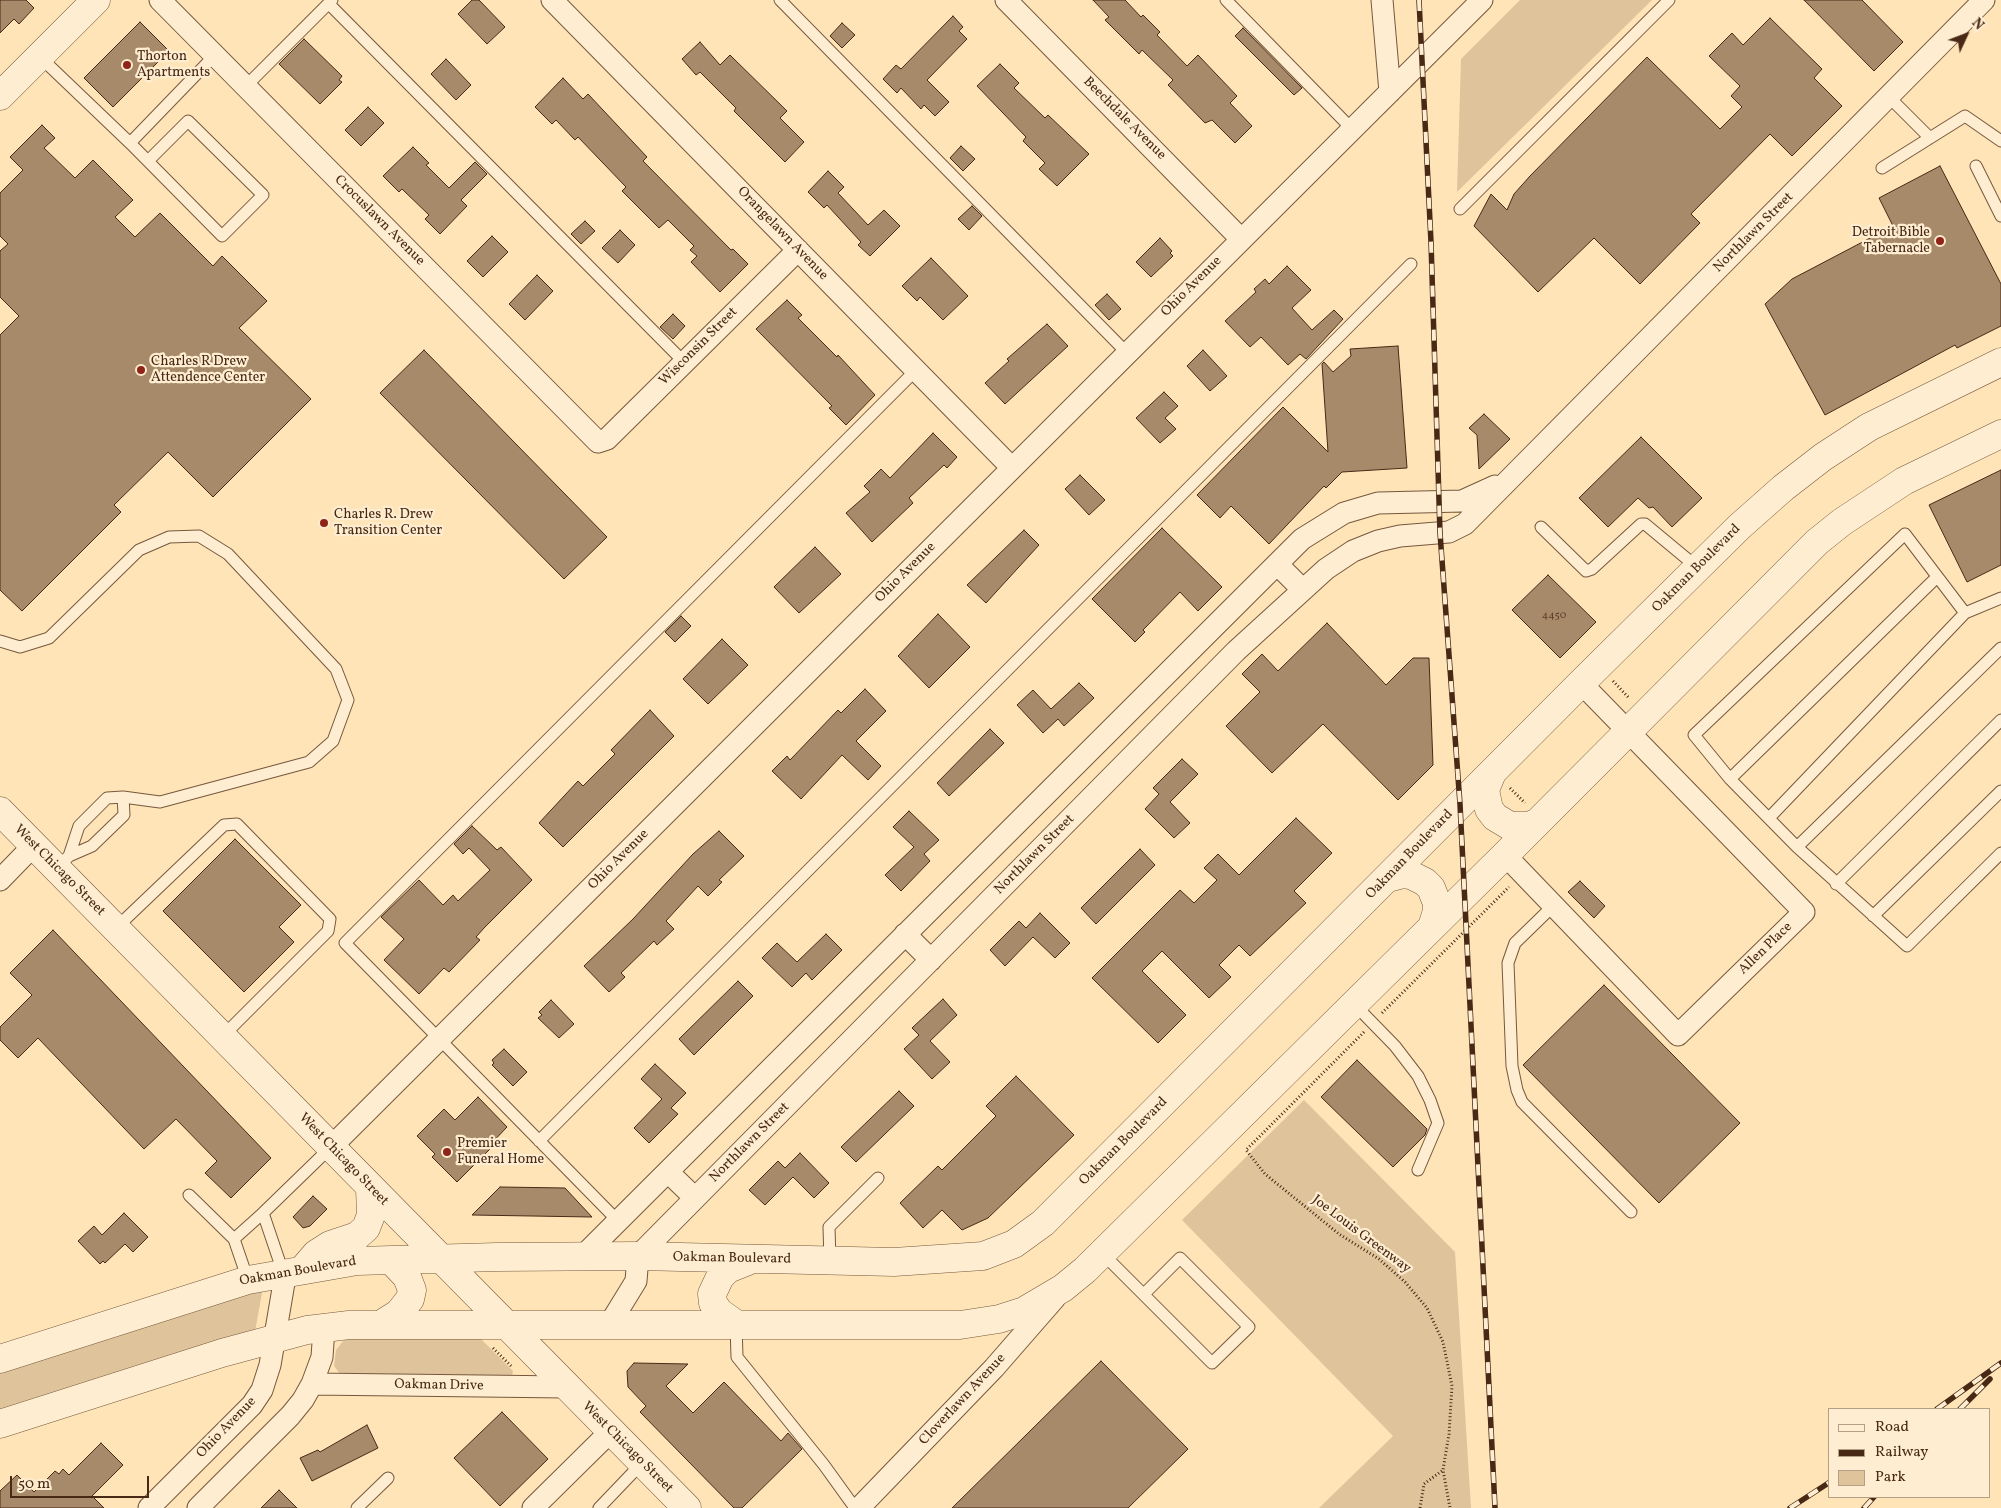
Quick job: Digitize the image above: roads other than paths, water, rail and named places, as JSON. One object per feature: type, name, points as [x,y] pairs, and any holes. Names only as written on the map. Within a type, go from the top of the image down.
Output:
[{"type":"street","points":[[0,96],[96,0]]},
{"type":"street","name":"Crocuslawn Avenue","points":[[160,0],[598,442]]},
{"type":"street","name":"Orangelawn Avenue","points":[[552,0],[1012,468]]},
{"type":"street","name":"Beechdale Avenue","points":[[1006,0],[1241,239]]},
{"type":"street","points":[[1382,0],[1390,92]]},
{"type":"street","name":"Ohio Avenue","points":[[331,1148],[1482,0]]},
{"type":"street","name":"Northlawn Street","points":[[638,1256],[1236,650],[1326,569],[1353,551],[1378,541],[1400,536],[1449,532],[1459,528],[1524,466],[1984,0]]},
{"type":"street","name":"Wisconsin Street","points":[[598,442],[606,439],[798,250]]},
{"type":"street","name":"Oakman Boulevard","points":[[0,1359],[248,1280],[357,1261],[440,1258],[638,1256],[894,1262],[963,1259],[996,1252],[1028,1235],[1125,1142],[1388,878],[1500,779],[1581,683],[1783,488],[1823,457],[1869,427],[2001,362]]},
{"type":"street","points":[[0,1424],[274,1339],[324,1328],[380,1325],[498,1335],[609,1325],[973,1324],[1024,1311],[1064,1288],[1102,1253],[1505,855],[1534,816],[1627,730],[1793,563],[1842,522],[1904,482],[2001,434]]},
{"type":"street","name":"Northlawn Street","points":[[583,1256],[1302,540],[1330,520],[1344,513],[1378,504],[1462,501],[1486,491],[1524,466]]},
{"type":"street","points":[[1396,503],[1400,536]]},
{"type":"street","points":[[1277,564],[1303,590]]},
{"type":"street","points":[[1213,627],[1236,650]]},
{"type":"street","name":"Allen Place","points":[[1505,855],[1678,1035],[1804,912],[1581,683]]},
{"type":"street","points":[[1500,779],[1485,790],[1489,809],[1495,817],[1510,826],[1528,826],[1534,816]]},
{"type":"street","name":"West Chicago Street","points":[[0,811],[34,845],[63,862],[116,928],[440,1258],[498,1335],[566,1388],[687,1508]]},
{"type":"street","points":[[0,880],[34,845]]},
{"type":"street","points":[[1388,878],[1396,875],[1411,875],[1425,882],[1431,888],[1437,903],[1437,911],[1432,926]]},
{"type":"street","points":[[905,934],[931,960]]},
{"type":"street","points":[[668,1172],[695,1198]]},
{"type":"street","points":[[291,1271],[330,1245],[357,1236],[363,1231],[371,1215],[370,1188]]},
{"type":"street","points":[[609,1325],[636,1281],[638,1256]]},
{"type":"street","points":[[736,1324],[718,1312],[713,1303],[712,1294],[720,1277],[728,1269],[748,1260]]},
{"type":"street","points":[[380,1325],[399,1313],[410,1300],[412,1290],[407,1277],[392,1261]]},
{"type":"street","name":"Ohio Avenue","points":[[148,1508],[252,1405],[267,1378],[274,1339],[291,1271]]},
{"type":"street","name":"Cloverlawn Avenue","points":[[859,1508],[994,1368],[1064,1288]]},
{"type":"street","points":[[198,1508],[290,1416],[312,1384],[322,1357],[324,1328]]},
{"type":"street","name":"Oakman Drive","points":[[312,1384],[566,1388]]},
{"type":"street","points":[[533,1508],[610,1432]]},
{"type":"lane","points":[[780,0],[1127,353]]},
{"type":"lane","points":[[1226,0],[1352,129]]},
{"type":"lane","points":[[1460,209],[1669,0]]},
{"type":"lane","points":[[246,86],[331,2],[684,362]]},
{"type":"lane","points":[[130,144],[215,55]]},
{"type":"lane","points":[[40,56],[222,236],[263,195],[188,121],[148,161]]},
{"type":"lane","points":[[1889,97],[1930,138]]},
{"type":"lane","points":[[1882,168],[1965,116],[2001,141]]},
{"type":"lane","points":[[1976,166],[2001,216]]},
{"type":"lane","points":[[539,1141],[1411,264]]},
{"type":"lane","points":[[618,1221],[345,943],[916,370]]},
{"type":"lane","points":[[1541,527],[1586,571],[1592,569],[1640,524],[1645,524],[1698,568]]},
{"type":"lane","points":[[1965,614],[1905,534],[1694,735],[1730,779],[1797,847],[1907,946],[2001,853]]},
{"type":"lane","points":[[0,641],[20,648],[48,638],[139,550],[169,537],[199,536],[228,554],[336,668],[348,700],[333,741],[309,762],[160,802],[123,797],[107,798],[79,826],[63,862]]},
{"type":"lane","points":[[1730,779],[1937,577]]},
{"type":"lane","points":[[1769,818],[1965,614],[2001,598]]},
{"type":"lane","points":[[1797,847],[2001,648]]},
{"type":"lane","points":[[1836,884],[2001,720]]},
{"type":"lane","points":[[1872,916],[2001,791]]},
{"type":"lane","points":[[63,862],[92,846],[124,815],[123,797]]},
{"type":"lane","points":[[116,928],[224,825],[237,824],[330,919],[328,931],[222,1037]]},
{"type":"lane","points":[[1552,906],[1515,943],[1508,963],[1512,1066],[1517,1090],[1522,1102],[1631,1212]]},
{"type":"lane","points":[[1354,1004],[1395,1046],[1418,1076],[1430,1100],[1438,1123],[1418,1170]]},
{"type":"lane","points":[[234,1239],[331,1148]]},
{"type":"lane","points":[[830,1261],[829,1227],[878,1178]]},
{"type":"lane","points":[[189,1195],[234,1239],[248,1280]]},
{"type":"lane","points":[[263,1213],[291,1271]]},
{"type":"lane","points":[[1102,1253],[1212,1364],[1249,1327],[1180,1258],[1144,1294]]},
{"type":"lane","points":[[736,1324],[737,1357],[824,1465],[855,1508]]},
{"type":"lane","points":[[599,1508],[642,1463]]},
{"type":"lane","points":[[357,1508],[388,1478]]},
{"type":"railway","points":[[1419,0],[1431,242],[1440,533],[1460,804],[1495,1508]]},
{"type":"railway","points":[[1938,1408],[2001,1363]]},
{"type":"railway","points":[[1961,1408],[1990,1379]]},
{"type":"railway","points":[[1790,1508],[1828,1483]]},
{"type":"railway","points":[[1864,1508],[1873,1498]]},
{"type":"place","name":"Thorton Apartments","points":[[127,65]]},
{"type":"place","name":"Detroit Bible Tabernacle","points":[[1940,241]]},
{"type":"place","name":"Charles R Drew Attendence Center","points":[[141,370]]},
{"type":"place","name":"Charles R. Drew Transition Center","points":[[324,523]]},
{"type":"place","name":"Premier Funeral Home","points":[[447,1152]]}]
